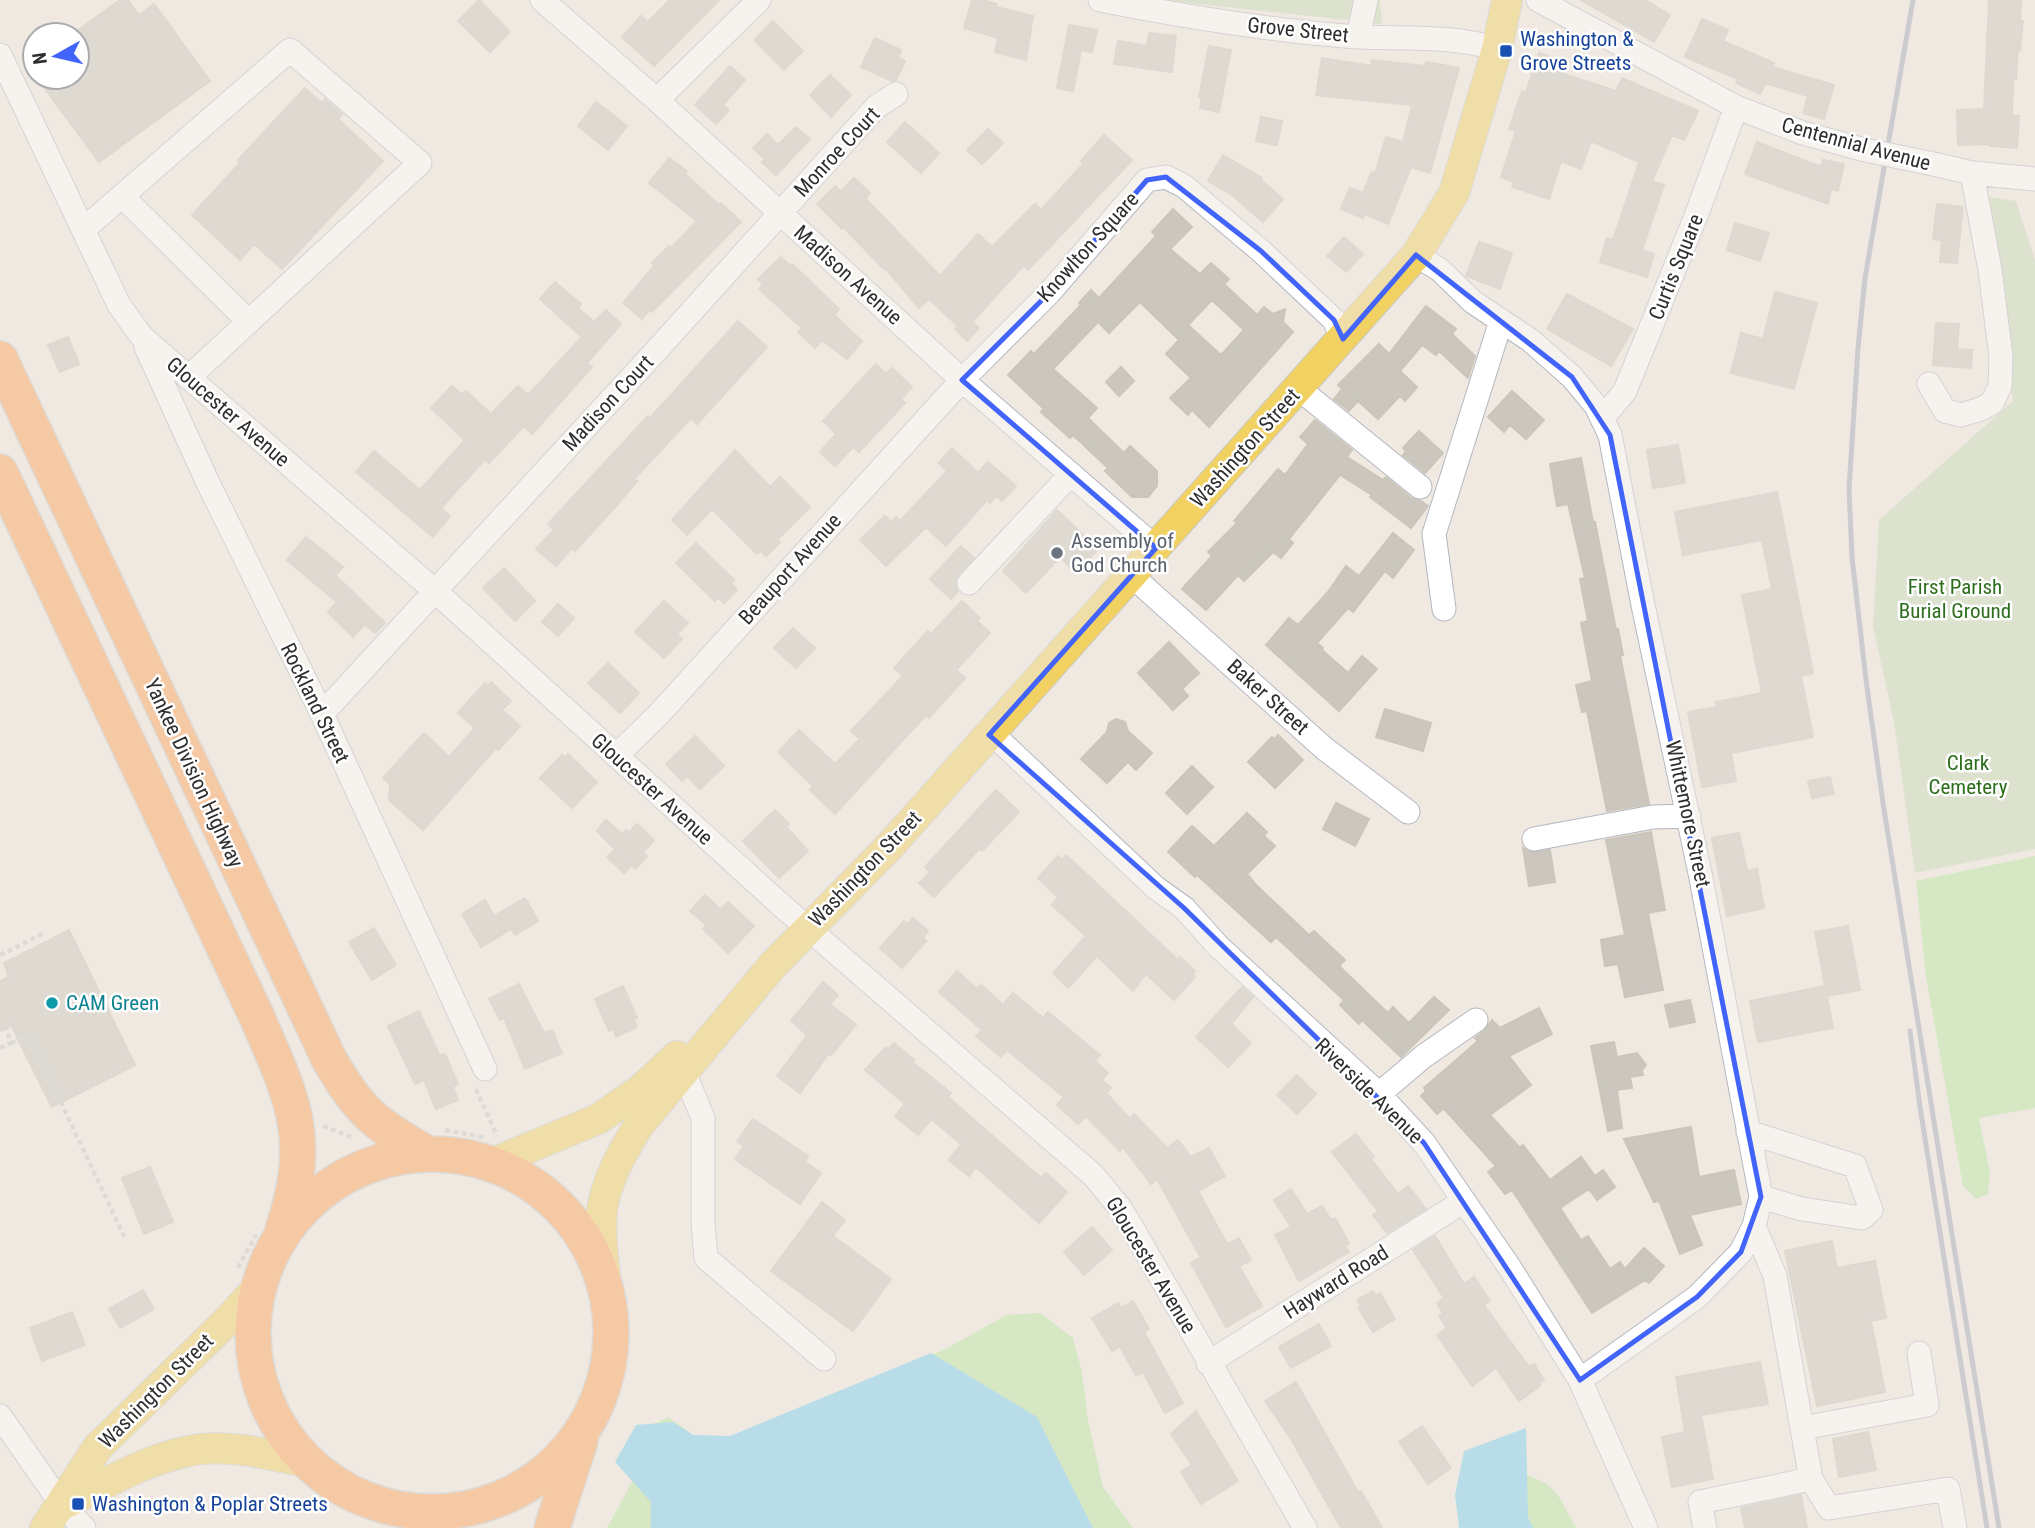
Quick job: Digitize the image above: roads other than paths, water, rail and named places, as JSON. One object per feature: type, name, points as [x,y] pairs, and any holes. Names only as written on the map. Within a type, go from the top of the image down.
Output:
[{"type":"highway","name":"Yankee Division Highway","points":[[0,359],[329,1059],[345,1088],[363,1110],[388,1132],[428,1154]]},
{"type":"highway","points":[[0,472],[256,1015],[289,1091],[296,1121],[298,1164],[295,1192],[280,1239],[260,1285],[254,1312],[253,1335],[256,1364],[266,1400],[283,1432],[307,1462],[338,1485],[373,1502],[416,1512],[438,1513],[463,1510],[514,1493],[543,1474],[565,1454],[584,1430]]},
{"type":"highway","points":[[280,1239],[307,1205],[337,1181],[377,1162],[428,1154],[459,1156],[494,1150],[524,1180],[552,1200],[577,1228],[592,1252],[607,1294],[611,1327],[608,1365],[599,1398],[584,1430],[552,1528]]},
{"type":"highway","points":[[373,1502],[402,1528]]},
{"type":"main road","name":"Washington Street","points":[[607,1294],[602,1224],[604,1203],[610,1182],[639,1125],[774,965],[889,847],[1416,255],[1454,192],[1497,49],[1507,0]]},
{"type":"main road","name":"Washington Street","points":[[494,1150],[598,1119],[639,1091],[774,965]]},
{"type":"main road","name":"Washington Street","points":[[53,1516],[98,1447],[228,1321],[260,1285]]},
{"type":"main road","name":"Washington Street","points":[[53,1516],[153,1462],[201,1449],[231,1450],[307,1462]]},
{"type":"street","name":"Madison Avenue","points":[[542,0],[657,100],[962,380],[1156,548]]},
{"type":"street","points":[[657,100],[759,0]]},
{"type":"street","name":"Grove Street","points":[[1100,0],[1199,19],[1358,37],[1474,42],[1497,49]]},
{"type":"street","points":[[1358,37],[1366,0]]},
{"type":"street","name":"Centennial Avenue","points":[[1538,0],[1736,107],[1803,133],[1861,149],[1972,173],[2035,179]]},
{"type":"street","points":[[84,229],[290,50],[420,163],[188,378]]},
{"type":"street","name":"Gloucester Avenue","points":[[0,55],[119,305],[142,337],[435,590],[808,928],[1094,1175],[1120,1208],[1305,1528]]},
{"type":"street","name":"Monroe Court","points":[[779,213],[849,140],[876,107],[896,94]]},
{"type":"street","name":"Curtis Square","points":[[1602,419],[1625,391],[1691,229],[1736,107]]},
{"type":"street","points":[[1929,384],[1945,411],[1961,415],[1992,403],[2000,386],[2001,357],[1990,270],[1972,173]]},
{"type":"street","name":"Knowlton Square","points":[[962,380],[1049,293],[1147,180],[1166,177],[1185,186],[1261,251],[1334,320],[1343,339]]},
{"type":"street","points":[[122,197],[249,322]]},
{"type":"street","name":"Madison Court","points":[[322,714],[646,362],[779,213]]},
{"type":"street","name":"Whittemore Street","points":[[1416,255],[1440,271],[1474,302],[1530,340],[1572,377],[1596,406],[1610,435],[1643,605],[1689,816],[1761,1197],[1754,1226],[1741,1252],[1697,1297],[1580,1381]]},
{"type":"street","points":[[1444,609],[1434,534],[1501,321]]},
{"type":"street","name":"Rockland Street","points":[[142,337],[208,483],[322,714],[485,1069]]},
{"type":"street","name":"Beauport Avenue","points":[[616,756],[668,704],[962,380]]},
{"type":"street","points":[[1298,388],[1420,487]]},
{"type":"street","points":[[969,583],[1071,474]]},
{"type":"street","name":"Baker Street","points":[[1132,576],[1325,749],[1408,812]]},
{"type":"street","name":"Riverside Avenue","points":[[989,735],[1001,743],[1156,888],[1184,908],[1217,946],[1379,1094],[1424,1143],[1510,1268],[1580,1381],[1646,1528]]},
{"type":"street","points":[[1534,839],[1653,817],[1689,816]]},
{"type":"street","points":[[1379,1094],[1424,1056],[1476,1020]]},
{"type":"street","points":[[684,1072],[703,1118],[703,1224],[706,1258],[824,1359]]},
{"type":"street","points":[[1748,1132],[1855,1166],[1871,1210],[1862,1218],[1802,1209],[1761,1197]]},
{"type":"street","name":"Hayward Road","points":[[1208,1363],[1464,1201]]},
{"type":"street","points":[[1754,1226],[1774,1276],[1811,1479],[1829,1508],[1948,1489],[1955,1528]]},
{"type":"street","points":[[1802,1428],[1927,1405],[1919,1353]]},
{"type":"street","points":[[0,1416],[53,1516],[84,1528]]},
{"type":"street","points":[[1706,1528],[1700,1502],[1811,1479]]},
{"type":"water","points":[[931,1353],[1037,1417],[1093,1528],[651,1528],[651,1502],[615,1462],[636,1425],[673,1422],[693,1435],[730,1436]]},
{"type":"water","points":[[1526,1428],[1528,1517],[1533,1528],[1459,1528],[1455,1495],[1464,1451]]},
{"type":"railway","points":[[1913,0],[1865,278],[1849,489],[1852,557],[1883,803],[1999,1528]]},
{"type":"railway","points":[[1910,1031],[1987,1528]]},
{"type":"place","name":"Washington & Grove Streets","points":[[1506,51]]},
{"type":"place","name":"Assembly of God Church","points":[[1057,553]]},
{"type":"place","name":"CAM Green","points":[[52,1003]]},
{"type":"place","name":"Washington & Poplar Streets","points":[[78,1504]]},
{"type":"park label","name":"First Parish Burial Ground","points":[[1955,599]]},
{"type":"park label","name":"Clark Cemetery","points":[[1968,775]]}]
